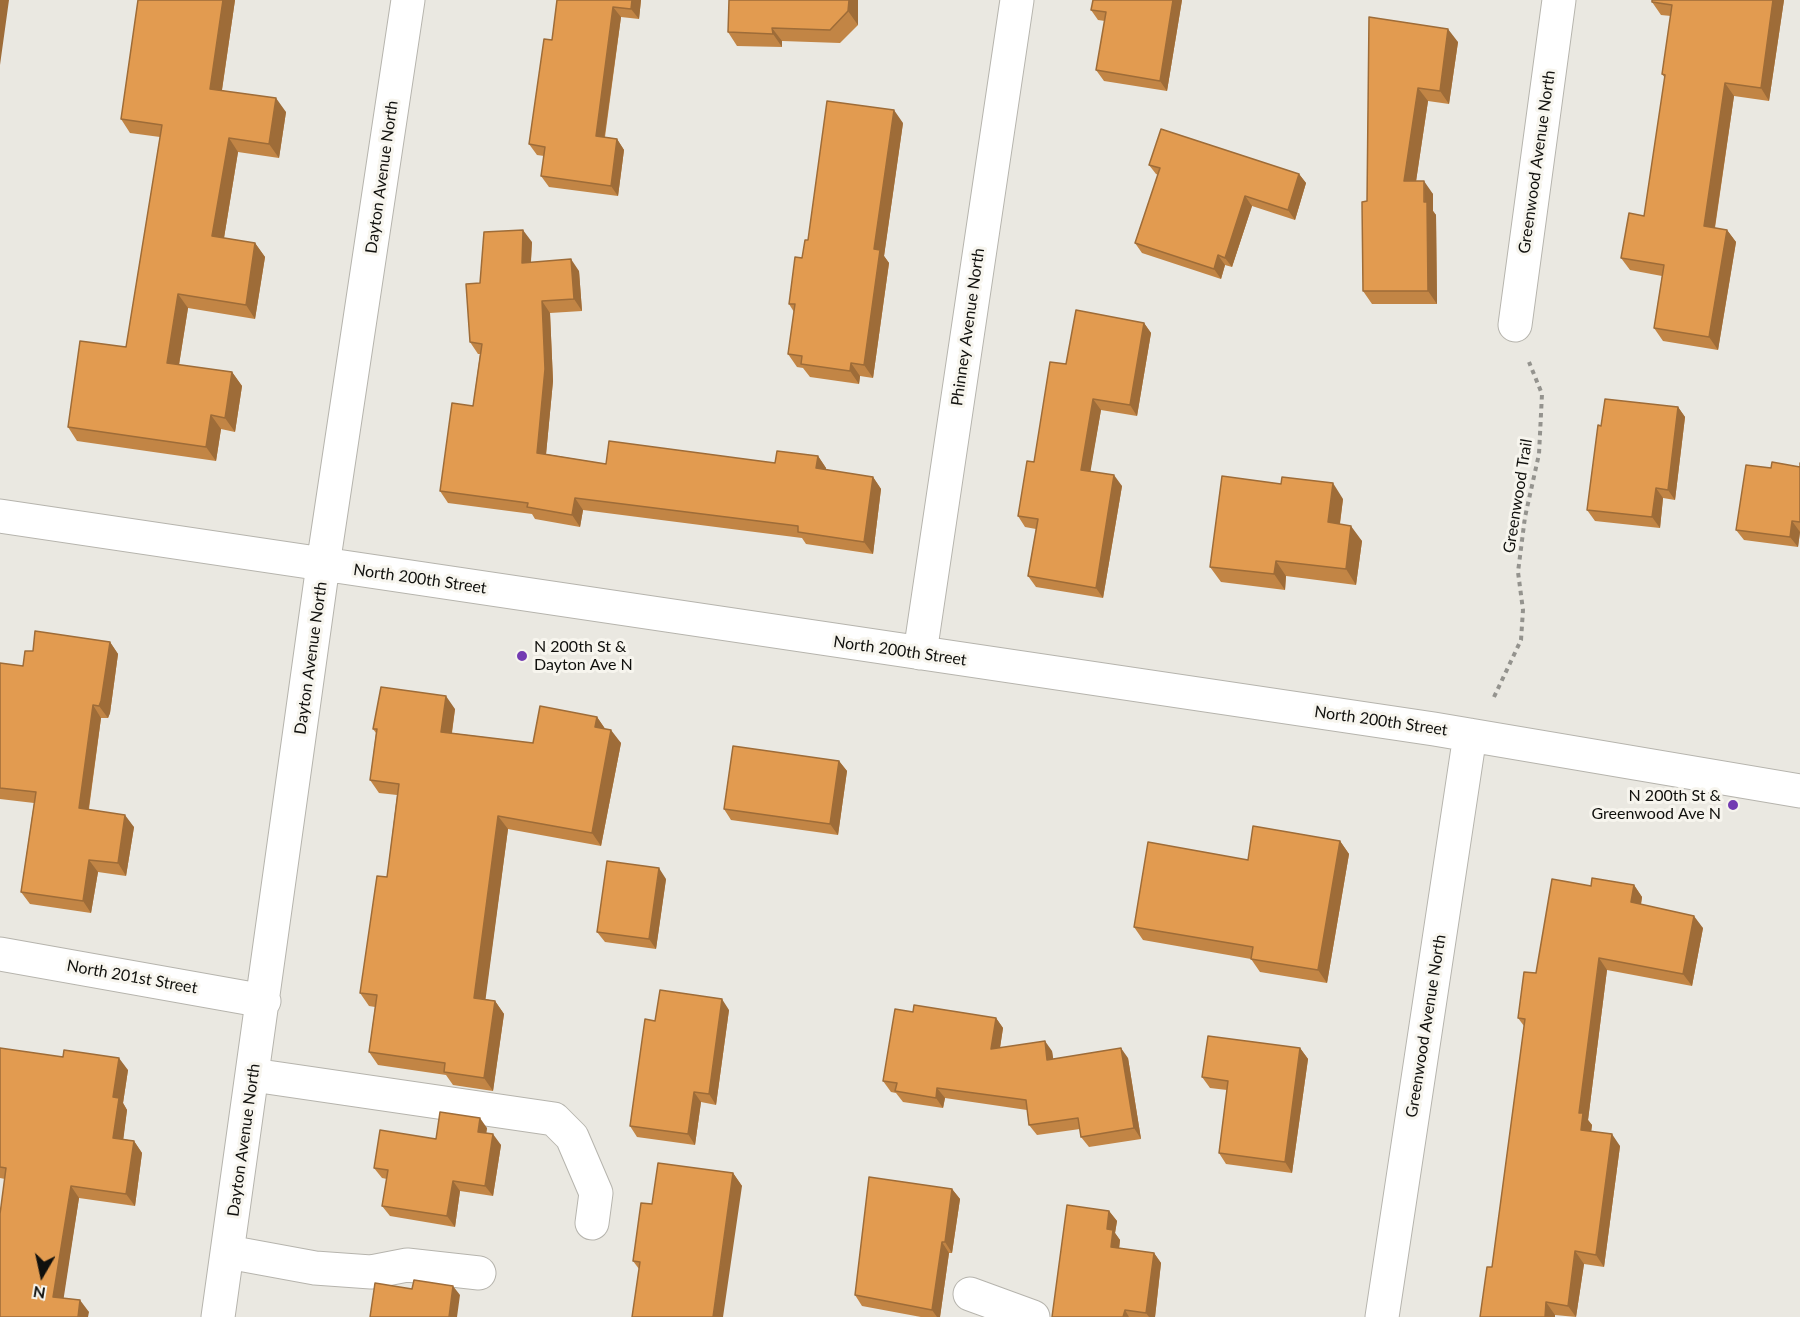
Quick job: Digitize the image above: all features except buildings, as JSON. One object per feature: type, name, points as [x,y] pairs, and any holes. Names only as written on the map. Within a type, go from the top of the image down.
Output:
[{"type":"street","name":"Dayton Avenue North","points":[[218,1317],[264,1001],[323,565],[408,0]]},
{"type":"street","name":"Phinney Avenue North","points":[[920,654],[1017,0]]},
{"type":"street","name":"Greenwood Avenue North","points":[[1515,324],[1559,0]]},
{"type":"street","name":"North 200th Street","points":[[0,516],[1470,735],[1800,791]]},
{"type":"street","name":"Greenwood Avenue North","points":[[1382,1317],[1470,735]]},
{"type":"street","name":"North 201st Street","points":[[0,954],[264,1001]]},
{"type":"street","points":[[253,1075],[554,1119],[572,1137],[596,1193],[592,1223]]},
{"type":"street","points":[[228,1252],[315,1268],[370,1272],[406,1264],[479,1273]]},
{"type":"street","points":[[970,1294],[1033,1317]]},
{"type":"path","name":"Greenwood Trail","points":[[1470,735],[1500,688],[1521,640],[1522,610],[1518,572],[1525,517],[1539,454],[1542,394],[1515,324]]},
{"type":"place","name":"N 200th St & Dayton Ave N","points":[[522,656]]},
{"type":"place","name":"N 200th St & Greenwood Ave N","points":[[1733,805]]}]
